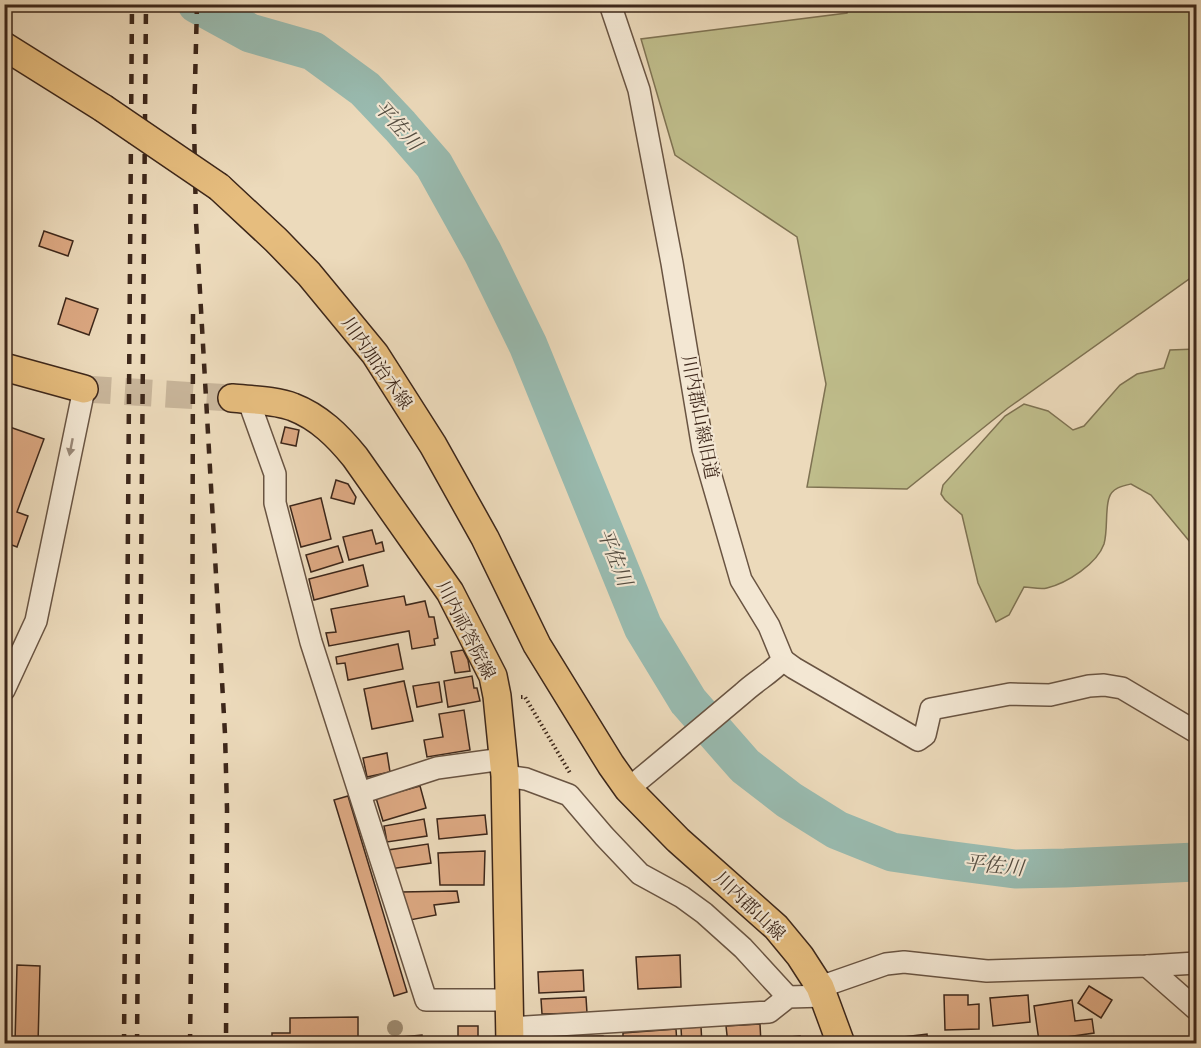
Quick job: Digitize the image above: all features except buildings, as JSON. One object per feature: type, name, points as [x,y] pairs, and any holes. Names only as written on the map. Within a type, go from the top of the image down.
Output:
[{"type":"main road","name":"川内加治木線","points":[[4,46],[103,108],[219,187],[309,274],[375,354],[433,445],[485,538],[537,645],[628,789]]},
{"type":"main road","points":[[4,367],[84,390]]},
{"type":"main road","name":"川内祁答院線","points":[[240,399],[292,406],[315,418],[338,437],[355,457],[450,592],[493,676],[504,767],[510,1036]]},
{"type":"main road","name":"川内郡山線","points":[[628,789],[678,840],[776,927],[800,956],[823,992],[841,1044]]},
{"type":"street","name":"川内郡山線旧道","points":[[610,4],[639,90],[672,262],[703,449],[741,579],[769,626],[783,660]]},
{"type":"street","points":[[4,690],[36,621],[84,390]]},
{"type":"street","points":[[240,399],[275,474],[275,503],[310,642],[426,999],[509,1000]]},
{"type":"street","points":[[628,789],[750,687],[772,672],[783,660],[918,740],[925,735],[931,709],[1010,694],[1050,695],[1104,685],[1122,688],[1197,732]]},
{"type":"street","points":[[360,793],[436,768],[504,767],[526,779],[569,795],[604,837],[640,874],[682,897],[704,913],[743,948],[788,997]]},
{"type":"street","points":[[510,1036],[769,1012],[788,997],[823,992],[886,964],[904,962],[987,971],[1197,963]]},
{"type":"street","points":[[1147,966],[1197,1008]]},
{"type":"shaded area","points":[[848,5],[1196,5],[1196,274],[1008,408],[907,489],[807,487],[826,384],[797,237],[675,155],[641,39],[847,13]]},
{"type":"shaded area","points":[[1196,349],[1196,546],[1190,542],[1151,495],[1131,484],[1121,487],[1112,492],[1109,498],[1104,544],[1095,559],[1080,572],[1055,585],[1041,589],[1024,587],[1009,615],[996,622],[978,583],[962,515],[941,494],[943,485],[1005,416],[1024,404],[1048,411],[1073,430],[1084,426],[1120,385],[1137,374],[1164,368],[1170,350]]},
{"type":"waterway","name":"平佐川","points":[[197,4],[250,33],[313,51],[365,89],[434,165],[483,253],[528,345],[643,627],[688,701],[745,766],[789,800],[837,830],[892,852],[1015,869],[1196,862]]},
{"type":"tunnel","points":[[84,389],[232,398]]},
{"type":"railway","points":[[124,1044],[132,4]]},
{"type":"railway","points":[[137,1044],[146,4]]},
{"type":"railway","points":[[197,4],[194,123],[196,221],[225,734],[226,1044]]},
{"type":"railway","points":[[190,1044],[193,310]]}]
